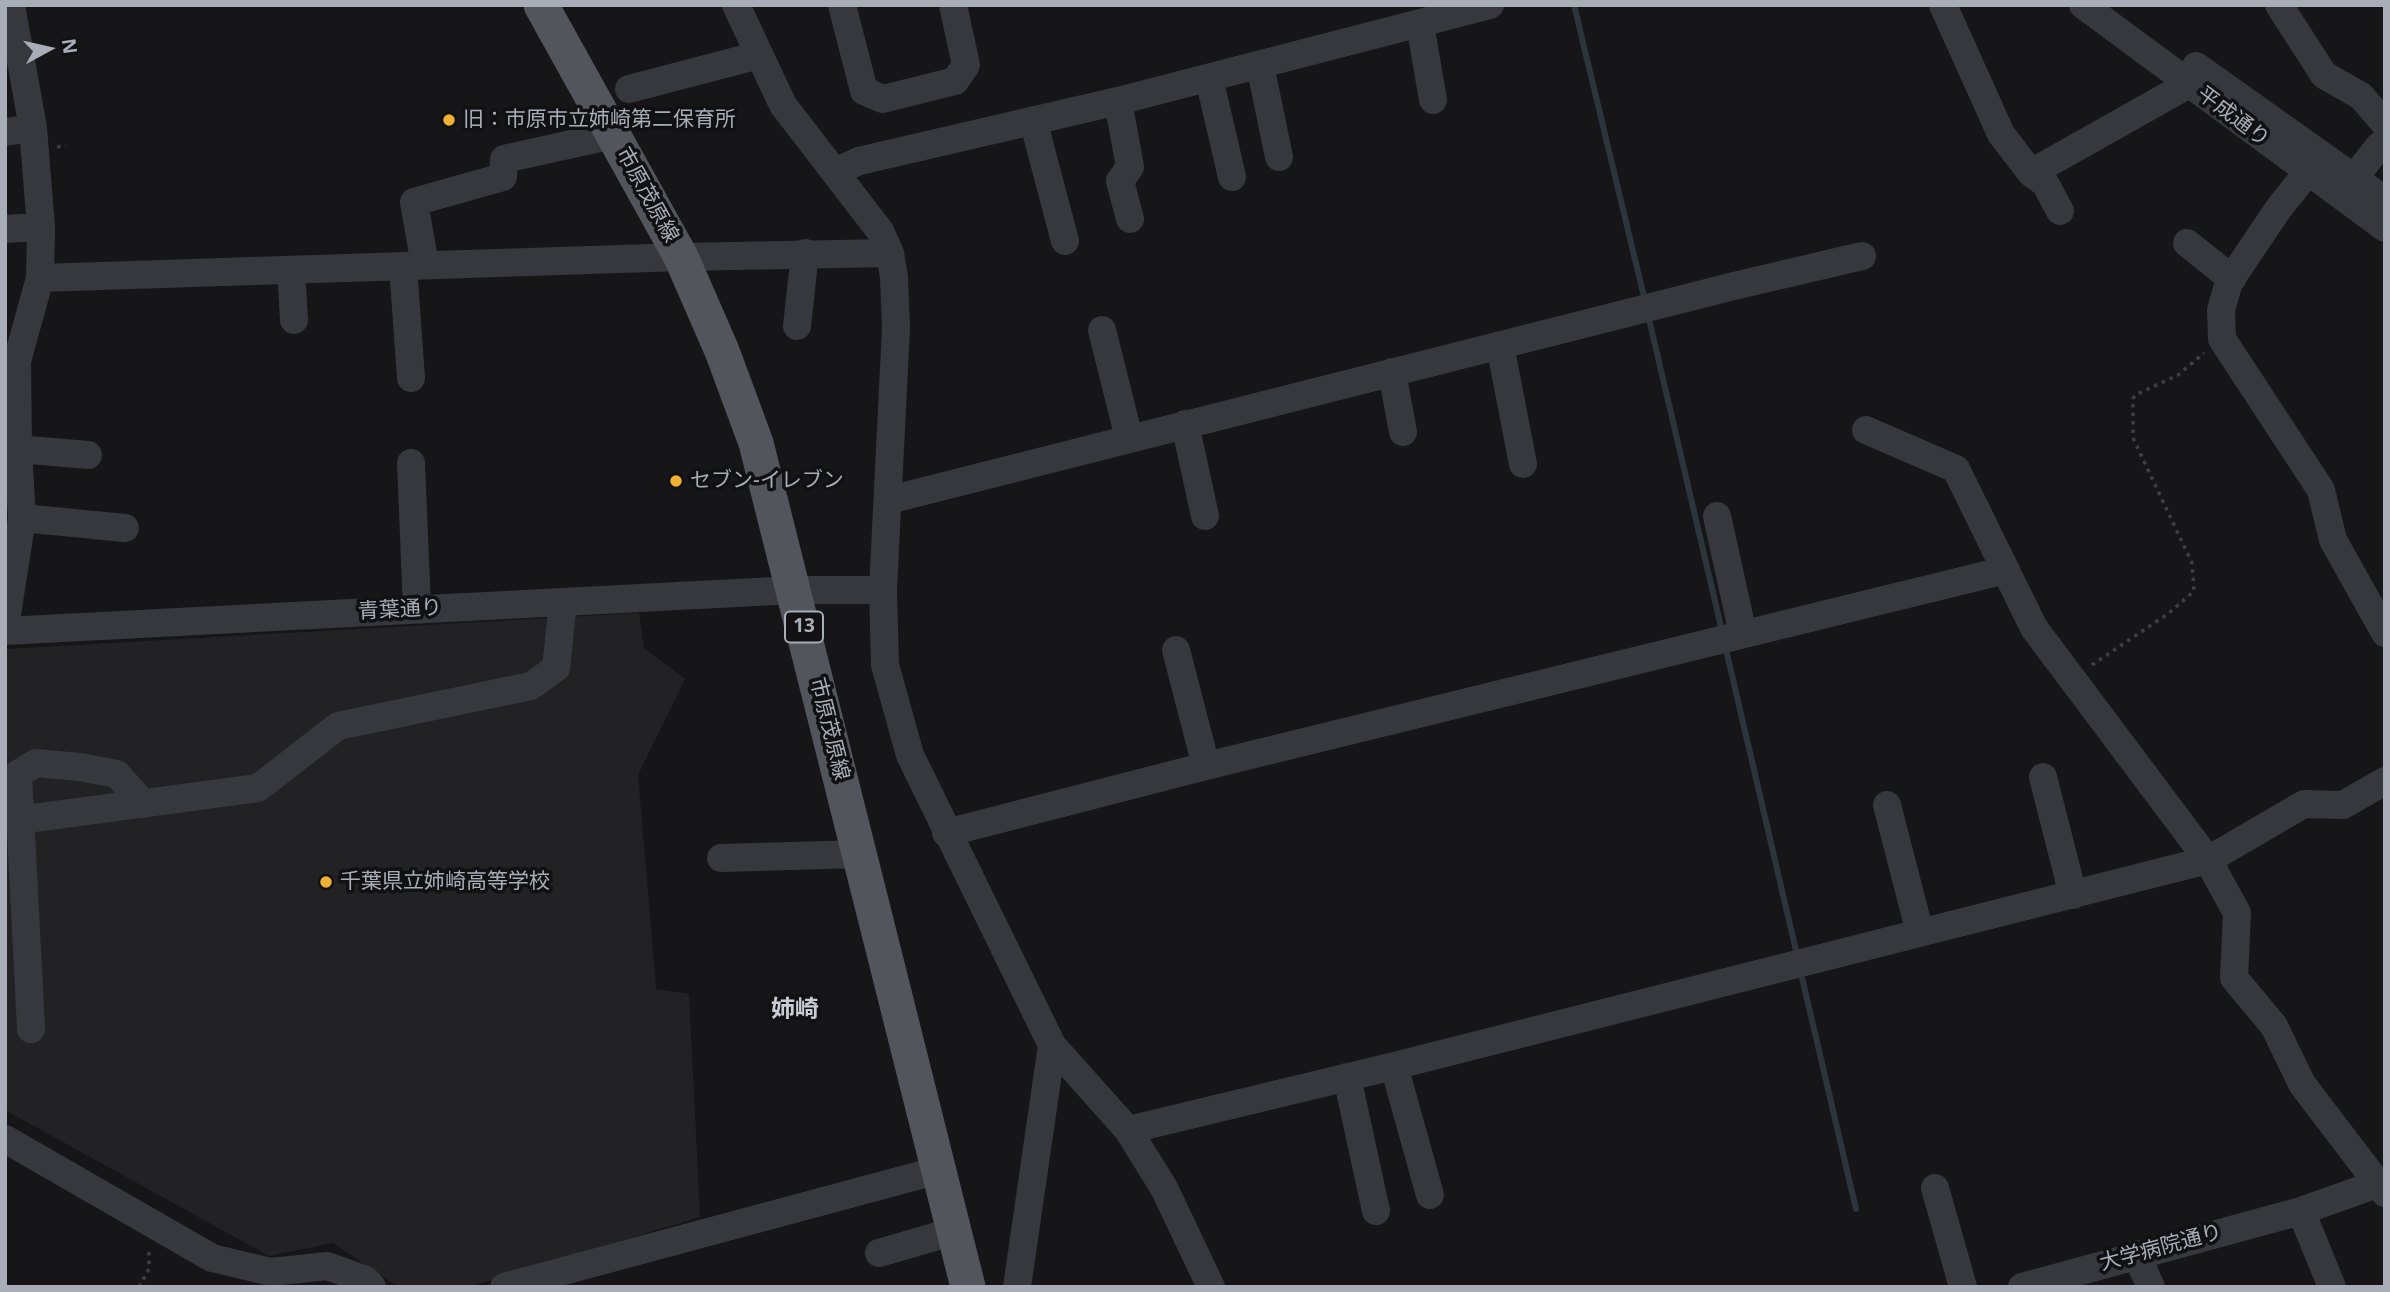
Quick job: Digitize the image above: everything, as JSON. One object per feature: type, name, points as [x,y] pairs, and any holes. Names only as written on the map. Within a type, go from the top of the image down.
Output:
[{"type":"main road","name":"市原茂原線","points":[[541,5],[681,257],[722,351],[756,443],[968,1287]]},
{"type":"street","points":[[736,5],[783,105],[880,231],[890,253],[896,328],[883,590],[885,665],[910,755],[1052,1045],[1128,1130],[1164,1188],[1211,1287]]},
{"type":"street","points":[[842,5],[864,92],[883,99],[955,81],[966,65],[953,5]]},
{"type":"street","points":[[835,172],[859,161],[1118,101],[1490,5]]},
{"type":"street","points":[[1943,5],[2001,134],[2031,173],[2045,183],[2060,211]]},
{"type":"street","name":"平成通り","points":[[2083,5],[2307,173],[2385,200]]},
{"type":"street","name":"平成通り","points":[[2115,5],[2347,187],[2385,229]]},
{"type":"street","points":[[2279,5],[2324,75],[2361,96],[2385,124]]},
{"type":"street","points":[[5,629],[22,518],[17,361],[40,278],[41,227],[19,130],[10,16]]},
{"type":"street","points":[[1420,24],[1433,100]]},
{"type":"street","points":[[629,89],[759,55]]},
{"type":"street","points":[[1260,65],[1279,157]]},
{"type":"street","points":[[1209,78],[1232,177]]},
{"type":"street","points":[[2031,173],[2189,84]]},
{"type":"street","points":[[1118,101],[1130,167],[1120,181],[1130,219]]},
{"type":"street","points":[[1033,120],[1065,241]]},
{"type":"street","points":[[411,378],[414,202],[503,177],[504,159],[613,135]]},
{"type":"street","points":[[2347,187],[2379,146],[2385,143]]},
{"type":"street","points":[[2307,173],[2279,208],[2232,279],[2221,310],[2222,339],[2321,489],[2333,540],[2385,633]]},
{"type":"street","points":[[5,229],[41,227]]},
{"type":"street","points":[[2187,243],[2232,279]]},
{"type":"street","points":[[40,278],[805,253],[890,253]]},
{"type":"street","points":[[797,326],[805,253]]},
{"type":"street","points":[[889,500],[1862,256]]},
{"type":"street","points":[[291,270],[294,320]]},
{"type":"street","points":[[1102,330],[1129,438]]},
{"type":"street","points":[[1500,345],[1523,464]]},
{"type":"street","points":[[1392,372],[1403,432]]},
{"type":"street","points":[[1185,424],[1205,516]]},
{"type":"street","points":[[1866,430],[1956,469],[2034,628],[2208,860],[2236,913],[2234,978],[2274,1027],[2302,1084],[2381,1189]]},
{"type":"street","points":[[18,449],[88,455]]},
{"type":"street","points":[[411,463],[418,608]]},
{"type":"street","points":[[1717,516],[1743,634]]},
{"type":"street","points":[[22,518],[125,528]]},
{"type":"street","points":[[946,833],[1206,766],[2006,570]]},
{"type":"street","name":"青葉通り","points":[[5,629],[794,590],[883,590]]},
{"type":"street","points":[[19,820],[258,788],[338,726],[531,686],[556,668],[563,602]]},
{"type":"street","points":[[1176,650],[1206,766]]},
{"type":"street","points":[[31,1029],[18,774],[36,763],[117,774],[144,804]]},
{"type":"street","points":[[2043,777],[2073,895]]},
{"type":"street","points":[[1128,1130],[1394,1066],[2208,860],[2304,804],[2343,806],[2385,781]]},
{"type":"street","points":[[1888,805],[1920,933]]},
{"type":"street","points":[[721,858],[861,853]]},
{"type":"street","points":[[1017,1287],[1052,1045]]},
{"type":"street","points":[[1394,1066],[1430,1195]]},
{"type":"street","points":[[1347,1077],[1376,1211]]},
{"type":"street","points":[[5,1139],[212,1258],[271,1272],[327,1266],[366,1280],[372,1287]]},
{"type":"street","points":[[504,1287],[939,1170]]},
{"type":"street","points":[[1935,1188],[1963,1287]]},
{"type":"street","name":"大学病院通り","points":[[2022,1287],[2381,1189]]},
{"type":"street","points":[[2301,1212],[2332,1287]]},
{"type":"street","points":[[878,1254],[955,1231]]},
{"type":"street","points":[[2136,1254],[2151,1287]]},
{"type":"path","points":[[2072,679],[2169,613],[2194,591],[2195,574],[2192,563],[2133,438],[2133,399],[2135,395],[2178,375],[2222,339]]},
{"type":"path","points":[[139,1287],[149,1269],[149,1240],[156,1226]]},
{"type":"shaded area","name":"千葉県立姉崎高等学校","points":[[639,613],[644,648],[685,679],[638,775],[656,989],[689,994],[700,1217],[469,1287],[398,1287],[333,1243],[269,1256],[5,1110],[5,649]]},
{"type":"waterway","points":[[1574,5],[1645,301]]},
{"type":"waterway","points":[[1648,315],[1722,631]]},
{"type":"waterway","points":[[1725,645],[1797,955]]},
{"type":"waterway","points":[[1800,969],[1856,1209]]},
{"type":"place","name":"旧：市原市立姉崎第二保育所","points":[[449,120]]},
{"type":"place","name":"セブン-イレブン","points":[[676,481]]},
{"type":"place","name":"千葉県立姉崎高等学校","points":[[326,882]]},
{"type":"district","name":"姉崎","points":[[795,1010]]}]
